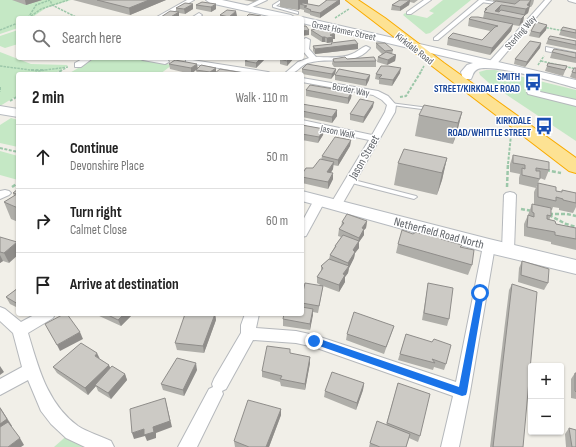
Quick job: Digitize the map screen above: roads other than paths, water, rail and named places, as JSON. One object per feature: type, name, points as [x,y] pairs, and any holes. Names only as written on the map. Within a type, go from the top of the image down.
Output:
[{"type":"highway","name":"Kirkdale Road","points":[[356,1],[432,51],[576,154]]},
{"type":"highway","name":"Kirkdale Road","points":[[356,1],[409,44],[513,120],[572,171]]},
{"type":"street","points":[[162,16],[191,0]]},
{"type":"street","name":"Great Homer Street","points":[[210,0],[291,16]]},
{"type":"street","points":[[246,8],[264,0]]},
{"type":"street","points":[[409,13],[428,0]]},
{"type":"street","points":[[432,51],[482,0]]},
{"type":"street","name":"Sterling Way","points":[[492,64],[527,21],[548,0]]},
{"type":"street","points":[[571,0],[576,1]]},
{"type":"street","name":"Great Homer Street","points":[[304,19],[318,24],[576,84]]},
{"type":"street","points":[[356,32],[376,31],[387,25]]},
{"type":"street","points":[[308,42],[305,49],[314,60]]},
{"type":"street","points":[[549,49],[576,54]]},
{"type":"street","points":[[290,72],[298,65],[314,60],[348,57],[364,50],[371,56]]},
{"type":"street","points":[[78,65],[86,60]]},
{"type":"street","points":[[154,60],[165,62]]},
{"type":"street","points":[[222,66],[230,60]]},
{"type":"street","points":[[189,61],[256,72]]},
{"type":"street","points":[[467,76],[468,70],[474,66],[492,64]]},
{"type":"street","name":"Border Way","points":[[304,80],[375,93],[391,104]]},
{"type":"street","points":[[535,86],[531,92],[576,103]]},
{"type":"street","name":"Jason Street","points":[[304,228],[319,201],[350,182],[375,138],[391,104]]},
{"type":"street","name":"Jason Walk","points":[[304,123],[375,138]]},
{"type":"street","points":[[508,250],[509,200]]},
{"type":"street","name":"Netherfield Road North","points":[[319,201],[489,246],[576,267]]},
{"type":"street","points":[[450,447],[462,392],[489,246]]},
{"type":"street","points":[[0,313],[20,330],[31,370],[47,405],[57,418],[72,432],[105,447]]},
{"type":"street","points":[[20,330],[44,316]]},
{"type":"street","points":[[187,447],[248,334],[248,325],[251,316]]},
{"type":"street","points":[[248,334],[296,337],[314,341],[462,392]]},
{"type":"street","points":[[0,388],[31,370]]},
{"type":"lane","points":[[283,0],[274,6],[295,16]]},
{"type":"lane","points":[[482,0],[504,5]]},
{"type":"lane","points":[[391,104],[429,109]]},
{"type":"lane","points":[[350,182],[414,197]]},
{"type":"place","name":"SMITH STREET/KIRKDALE ROAD","points":[[533,82]]},
{"type":"place","name":"KIRKDALE ROAD/WHITTLE STREET","points":[[544,126]]}]
